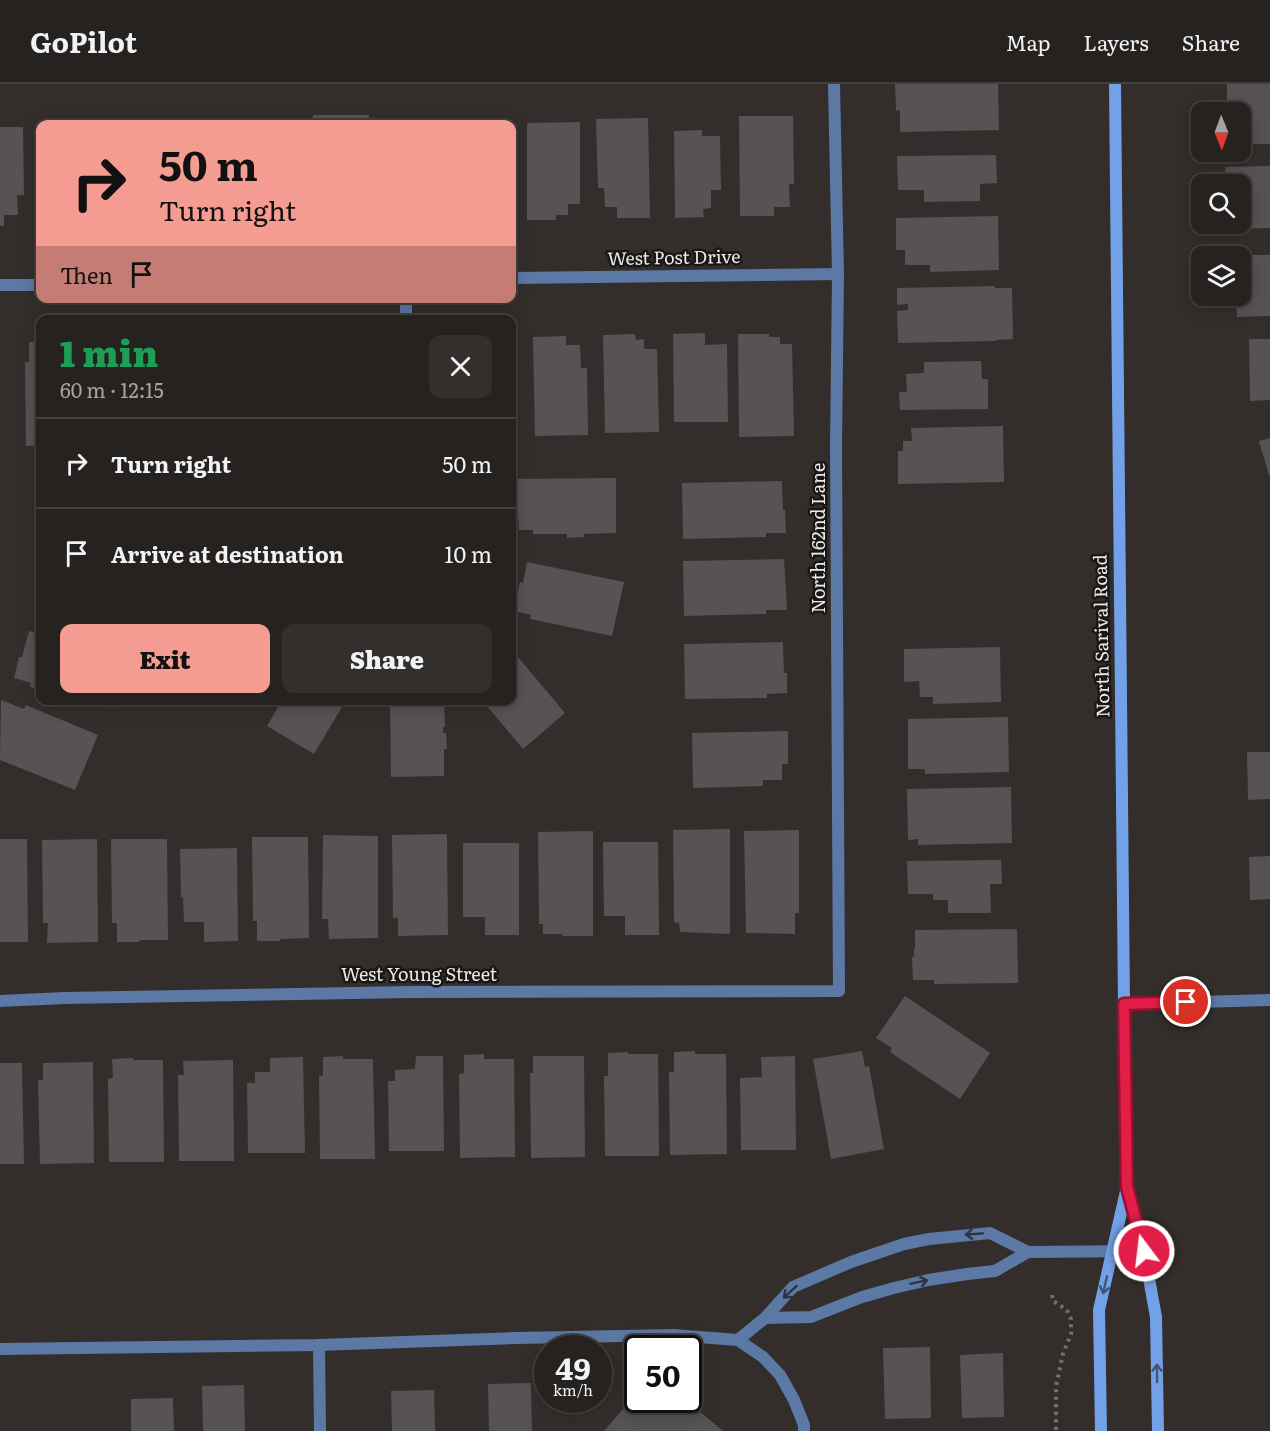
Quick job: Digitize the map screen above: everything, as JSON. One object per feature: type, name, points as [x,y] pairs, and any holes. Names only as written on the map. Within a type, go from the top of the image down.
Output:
[{"type":"main road","name":"North Sarival Road","points":[[1101,1431],[1100,1310],[1127,1187],[1115,84]]},
{"type":"main road","name":"North Sarival Road","points":[[1127,1187],[1144,1251],[1156,1317],[1158,1431]]},
{"type":"street","name":"North 162nd Lane","points":[[834,84],[838,274],[836,457],[839,991]]},
{"type":"street","name":"West Post Drive","points":[[516,278],[838,274]]},
{"type":"street","points":[[0,285],[36,285]]},
{"type":"street","name":"West Young Street","points":[[0,1001],[411,992],[839,991]]},
{"type":"street","points":[[1124,1004],[1270,1000]]},
{"type":"street","points":[[738,1340],[765,1318],[793,1287],[851,1262],[904,1244],[990,1233],[1028,1252],[1144,1251]]},
{"type":"street","points":[[765,1318],[811,1317],[862,1297],[894,1288],[995,1271],[1028,1252]]},
{"type":"street","points":[[0,1349],[319,1345],[673,1335],[738,1340],[764,1357],[780,1375],[794,1400],[804,1425],[804,1431]]},
{"type":"street","points":[[319,1345],[320,1431]]},
{"type":"path","points":[[1052,1295],[1053,1301],[1068,1312],[1071,1319],[1071,1334],[1063,1354],[1056,1386],[1056,1431]]},
{"type":"building","points":[[895,84],[998,84],[999,130],[900,132],[900,110],[896,111]]},
{"type":"building","points":[[1227,84],[1270,84],[1270,144],[1251,144],[1251,102],[1227,102]]},
{"type":"building","points":[[313,115],[369,115],[369,120],[313,120]]},
{"type":"building","points":[[739,116],[793,116],[794,184],[789,184],[790,207],[774,207],[774,216],[740,216]]},
{"type":"building","points":[[648,118],[650,218],[617,218],[617,207],[605,207],[604,188],[598,188],[596,119]]},
{"type":"building","points":[[580,122],[580,204],[568,204],[568,215],[556,215],[556,220],[527,220],[527,123]]},
{"type":"building","points":[[0,127],[23,127],[24,195],[17,195],[18,215],[4,215],[4,226],[0,226]]},
{"type":"building","points":[[702,130],[702,136],[720,136],[721,190],[711,190],[711,208],[703,209],[704,217],[675,218],[674,131]]},
{"type":"building","points":[[35,138],[36,138],[36,214]]},
{"type":"building","points":[[996,155],[997,183],[980,184],[980,201],[924,202],[924,190],[898,190],[897,156]]},
{"type":"building","points":[[1270,166],[1270,228],[1251,228],[1251,174],[1225,174],[1225,167]]},
{"type":"building","points":[[998,216],[999,270],[930,272],[930,265],[905,265],[905,250],[896,250],[896,218]]},
{"type":"building","points":[[1251,255],[1270,255],[1270,316],[1237,317],[1236,306],[1251,306]]},
{"type":"building","points":[[995,286],[995,288],[1012,288],[1013,339],[898,343],[897,311],[908,310],[908,304],[897,305],[897,288]]},
{"type":"building","points":[[705,333],[705,345],[727,344],[728,422],[674,422],[673,334]]},
{"type":"building","points":[[635,334],[636,340],[644,339],[644,349],[657,349],[659,432],[605,433],[603,335]]},
{"type":"building","points":[[738,334],[769,334],[769,337],[780,337],[780,344],[792,344],[794,436],[739,437]]},
{"type":"building","points":[[566,336],[566,345],[580,345],[581,368],[587,368],[588,435],[535,436],[533,337]]},
{"type":"building","points":[[1249,339],[1270,339],[1270,400],[1250,401]]},
{"type":"building","points":[[29,342],[36,342],[36,446],[26,446],[25,362],[29,362]]},
{"type":"building","points":[[981,361],[982,379],[988,379],[988,409],[900,410],[899,392],[907,392],[906,374],[924,373],[924,362]]},
{"type":"building","points":[[1003,426],[1004,482],[898,484],[898,451],[903,451],[903,441],[912,441],[911,428]]},
{"type":"building","points":[[1270,438],[1270,475],[1269,475],[1259,441]]},
{"type":"building","points":[[616,478],[616,533],[584,534],[584,537],[567,538],[567,534],[533,534],[533,530],[519,530],[516,479]]},
{"type":"building","points":[[782,481],[786,533],[766,533],[766,537],[683,539],[682,483]]},
{"type":"building","points":[[784,559],[787,610],[766,610],[766,614],[684,616],[683,561]]},
{"type":"building","points":[[527,562],[624,582],[612,636],[530,619],[531,615],[516,611],[520,582],[523,583]]},
{"type":"building","points":[[29,631],[36,633],[36,689],[30,687],[31,683],[14,678],[19,657],[22,657]]},
{"type":"building","points":[[783,642],[787,693],[767,694],[767,698],[685,699],[684,644]]},
{"type":"building","points":[[1000,647],[1001,702],[933,704],[933,697],[920,697],[919,681],[904,682],[904,649]]},
{"type":"building","points":[[516,655],[565,713],[523,749],[486,705],[516,705]]},
{"type":"building","points":[[1,700],[24,709],[26,705],[98,735],[75,790],[0,760]]},
{"type":"building","points":[[279,705],[343,705],[314,754],[267,726]]},
{"type":"building","points":[[390,705],[444,705],[443,733],[446,733],[447,749],[444,749],[444,776],[391,777]]},
{"type":"building","points":[[1008,717],[1009,772],[925,774],[925,769],[908,769],[908,719]]},
{"type":"building","points":[[788,731],[788,764],[782,764],[782,780],[763,780],[763,786],[693,788],[692,733]]},
{"type":"building","points":[[1247,752],[1270,752],[1270,799],[1248,800]]},
{"type":"building","points":[[1011,787],[1012,843],[918,845],[918,839],[908,840],[907,789]]},
{"type":"building","points":[[730,829],[730,934],[680,932],[679,923],[674,922],[673,830]]},
{"type":"building","points":[[799,830],[799,913],[795,913],[795,934],[746,933],[744,831]]},
{"type":"building","points":[[593,831],[593,936],[543,934],[543,924],[539,924],[538,832]]},
{"type":"building","points":[[447,834],[448,935],[398,936],[398,918],[393,918],[392,835]]},
{"type":"building","points":[[323,835],[378,836],[378,938],[329,939],[328,919],[322,919]]},
{"type":"building","points":[[252,837],[308,837],[309,938],[257,941],[257,921],[253,921]]},
{"type":"building","points":[[0,839],[27,839],[28,942],[0,942]]},
{"type":"building","points":[[97,839],[98,942],[47,943],[48,923],[43,923],[42,840]]},
{"type":"building","points":[[111,839],[167,839],[168,940],[117,942],[117,923],[112,923]]},
{"type":"building","points":[[603,842],[658,842],[659,935],[625,935],[625,916],[604,916]]},
{"type":"building","points":[[463,843],[519,843],[519,935],[485,935],[485,917],[463,917]]},
{"type":"building","points":[[237,848],[238,941],[204,942],[204,922],[184,922],[180,849]]},
{"type":"building","points":[[1270,856],[1270,899],[1250,900],[1249,857]]},
{"type":"building","points":[[1001,860],[1002,884],[990,884],[991,913],[948,913],[948,900],[933,900],[933,894],[908,894],[907,861]]},
{"type":"building","points":[[1017,929],[1018,983],[934,984],[934,980],[913,980],[912,957],[914,957],[915,948],[915,930]]},
{"type":"building","points":[[905,996],[990,1053],[960,1099],[890,1052],[892,1048],[876,1038]]},
{"type":"building","points":[[695,1051],[695,1054],[726,1054],[727,1154],[670,1155],[669,1072],[674,1072],[674,1052]]},
{"type":"building","points":[[862,1051],[865,1067],[869,1066],[884,1149],[831,1159],[813,1059]]},
{"type":"building","points":[[628,1052],[628,1054],[658,1054],[659,1156],[605,1156],[604,1076],[608,1076],[608,1053]]},
{"type":"building","points":[[484,1054],[484,1059],[514,1059],[515,1157],[460,1158],[459,1074],[464,1073],[464,1055]]},
{"type":"building","points":[[343,1056],[343,1059],[373,1059],[375,1159],[320,1159],[319,1076],[323,1076],[323,1057]]},
{"type":"building","points":[[416,1056],[443,1056],[444,1151],[389,1151],[388,1081],[395,1081],[395,1070],[415,1069]]},
{"type":"building","points":[[533,1056],[584,1056],[585,1157],[531,1158],[530,1073],[533,1073]]},
{"type":"building","points":[[795,1056],[796,1150],[741,1150],[740,1078],[762,1077],[761,1057]]},
{"type":"building","points":[[303,1057],[305,1153],[248,1153],[247,1083],[255,1083],[255,1072],[270,1072],[270,1058]]},
{"type":"building","points":[[133,1058],[133,1060],[163,1060],[164,1162],[109,1162],[108,1079],[113,1078],[112,1059]]},
{"type":"building","points":[[233,1060],[234,1161],[179,1161],[178,1075],[184,1075],[183,1061]]},
{"type":"building","points":[[93,1062],[94,1163],[40,1164],[38,1080],[43,1080],[43,1063]]},
{"type":"building","points":[[0,1063],[22,1063],[24,1164],[0,1164]]},
{"type":"building","points":[[930,1347],[931,1418],[885,1419],[883,1348]]},
{"type":"building","points":[[1003,1353],[1004,1417],[962,1418],[960,1355]]},
{"type":"building","points":[[531,1383],[532,1431],[489,1431],[488,1384]]},
{"type":"building","points":[[244,1385],[245,1431],[203,1431],[202,1386]]},
{"type":"building","points":[[434,1390],[435,1431],[392,1431],[391,1391]]},
{"type":"building","points":[[173,1398],[174,1431],[131,1431],[131,1399]]},
{"type":"building","points":[[624,1408],[624,1413],[702,1413],[723,1431],[604,1431]]},
{"type":"route","points":[[1144,1251],[1127,1187],[1124,1004],[1186,1002]]}]
